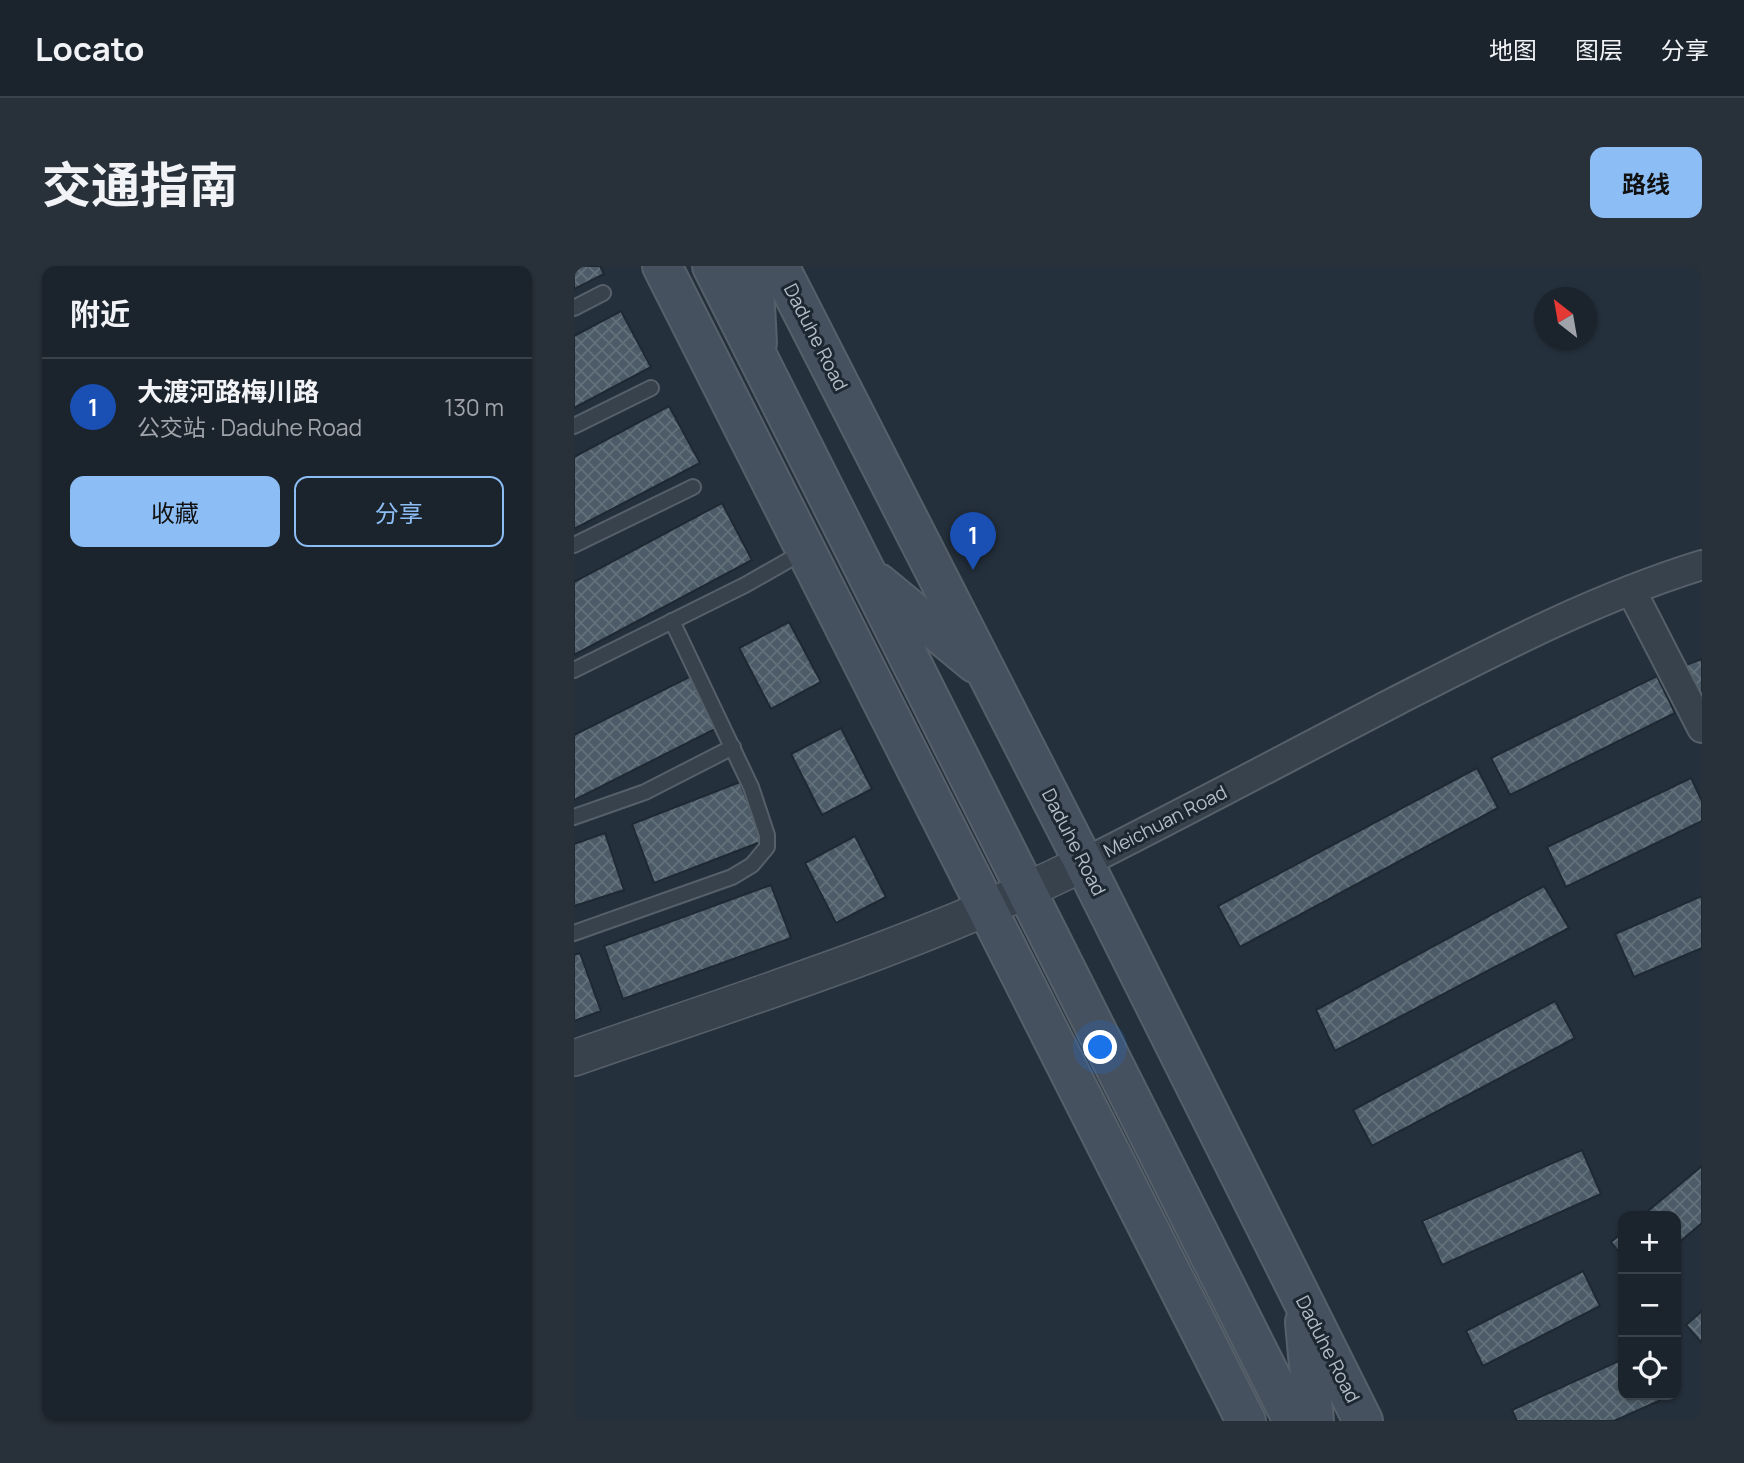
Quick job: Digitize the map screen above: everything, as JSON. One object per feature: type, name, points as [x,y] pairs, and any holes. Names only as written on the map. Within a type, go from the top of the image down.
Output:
[{"type":"main road","points":[[662,266],[1245,1421]]},
{"type":"main road","points":[[712,266],[1293,1421]]},
{"type":"main road","points":[[753,266],[757,356]]},
{"type":"main road","name":"Daduhe Road","points":[[779,266],[988,673],[1363,1421]]},
{"type":"main road","points":[[867,575],[988,673]]},
{"type":"main road","points":[[1303,1301],[1314,1421]]},
{"type":"street","name":"Meichuan Road","points":[[574,1058],[930,933],[987,909],[1084,863],[1505,645],[1631,590],[1702,565]]},
{"type":"street","points":[[1631,590],[1702,728]]},
{"type":"lane","points":[[574,308],[603,293]]},
{"type":"lane","points":[[574,426],[651,388]]},
{"type":"lane","points":[[574,545],[693,487]]},
{"type":"lane","points":[[574,670],[745,585],[807,550]]},
{"type":"lane","points":[[574,933],[732,877],[761,857],[767,847],[767,835],[751,787],[672,621]]},
{"type":"lane","points":[[574,817],[654,788],[733,747]]},
{"type":"building","points":[[574,266],[600,266],[604,274],[574,289]]},
{"type":"building","points":[[621,311],[651,367],[574,408],[574,336]]},
{"type":"building","points":[[669,406],[700,463],[574,529],[574,457]]},
{"type":"building","points":[[722,503],[752,560],[574,655],[574,582]]},
{"type":"building","points":[[789,622],[821,682],[771,709],[739,648]]},
{"type":"building","points":[[1702,659],[1702,713],[1683,666]]},
{"type":"building","points":[[693,675],[719,727],[574,800],[574,735]]},
{"type":"building","points":[[1657,676],[1675,713],[1510,795],[1491,758]]},
{"type":"building","points":[[841,728],[872,789],[822,815],[791,754]]},
{"type":"building","points":[[1477,768],[1498,808],[1240,947],[1218,906]]},
{"type":"building","points":[[1691,778],[1702,801],[1702,821],[1566,887],[1547,847]]},
{"type":"building","points":[[740,782],[763,841],[654,883],[632,824]]},
{"type":"building","points":[[605,833],[624,890],[574,906],[574,844]]},
{"type":"building","points":[[855,836],[886,897],[836,923],[805,863]]},
{"type":"building","points":[[771,885],[791,938],[623,999],[604,946]]},
{"type":"building","points":[[1544,886],[1569,928],[1335,1051],[1316,1010]]},
{"type":"building","points":[[1702,896],[1702,948],[1634,977],[1615,934]]},
{"type":"building","points":[[580,953],[601,1011],[574,1021],[574,955]]},
{"type":"building","points":[[1555,1001],[1575,1038],[1372,1146],[1353,1110]]},
{"type":"building","points":[[1582,1150],[1601,1194],[1442,1265],[1422,1221]]},
{"type":"building","points":[[1702,1166],[1702,1223],[1681,1241],[1681,1211],[1648,1211]]},
{"type":"building","points":[[1618,1236],[1618,1251],[1611,1242]]},
{"type":"building","points":[[1583,1271],[1600,1306],[1483,1366],[1466,1331]]},
{"type":"building","points":[[1702,1311],[1702,1343],[1686,1325]]},
{"type":"building","points":[[1618,1361],[1618,1400],[1661,1400],[1614,1421],[1517,1421],[1512,1410]]},
{"type":"place","name":"大渡河路梅川路","points":[[973,570]]}]
